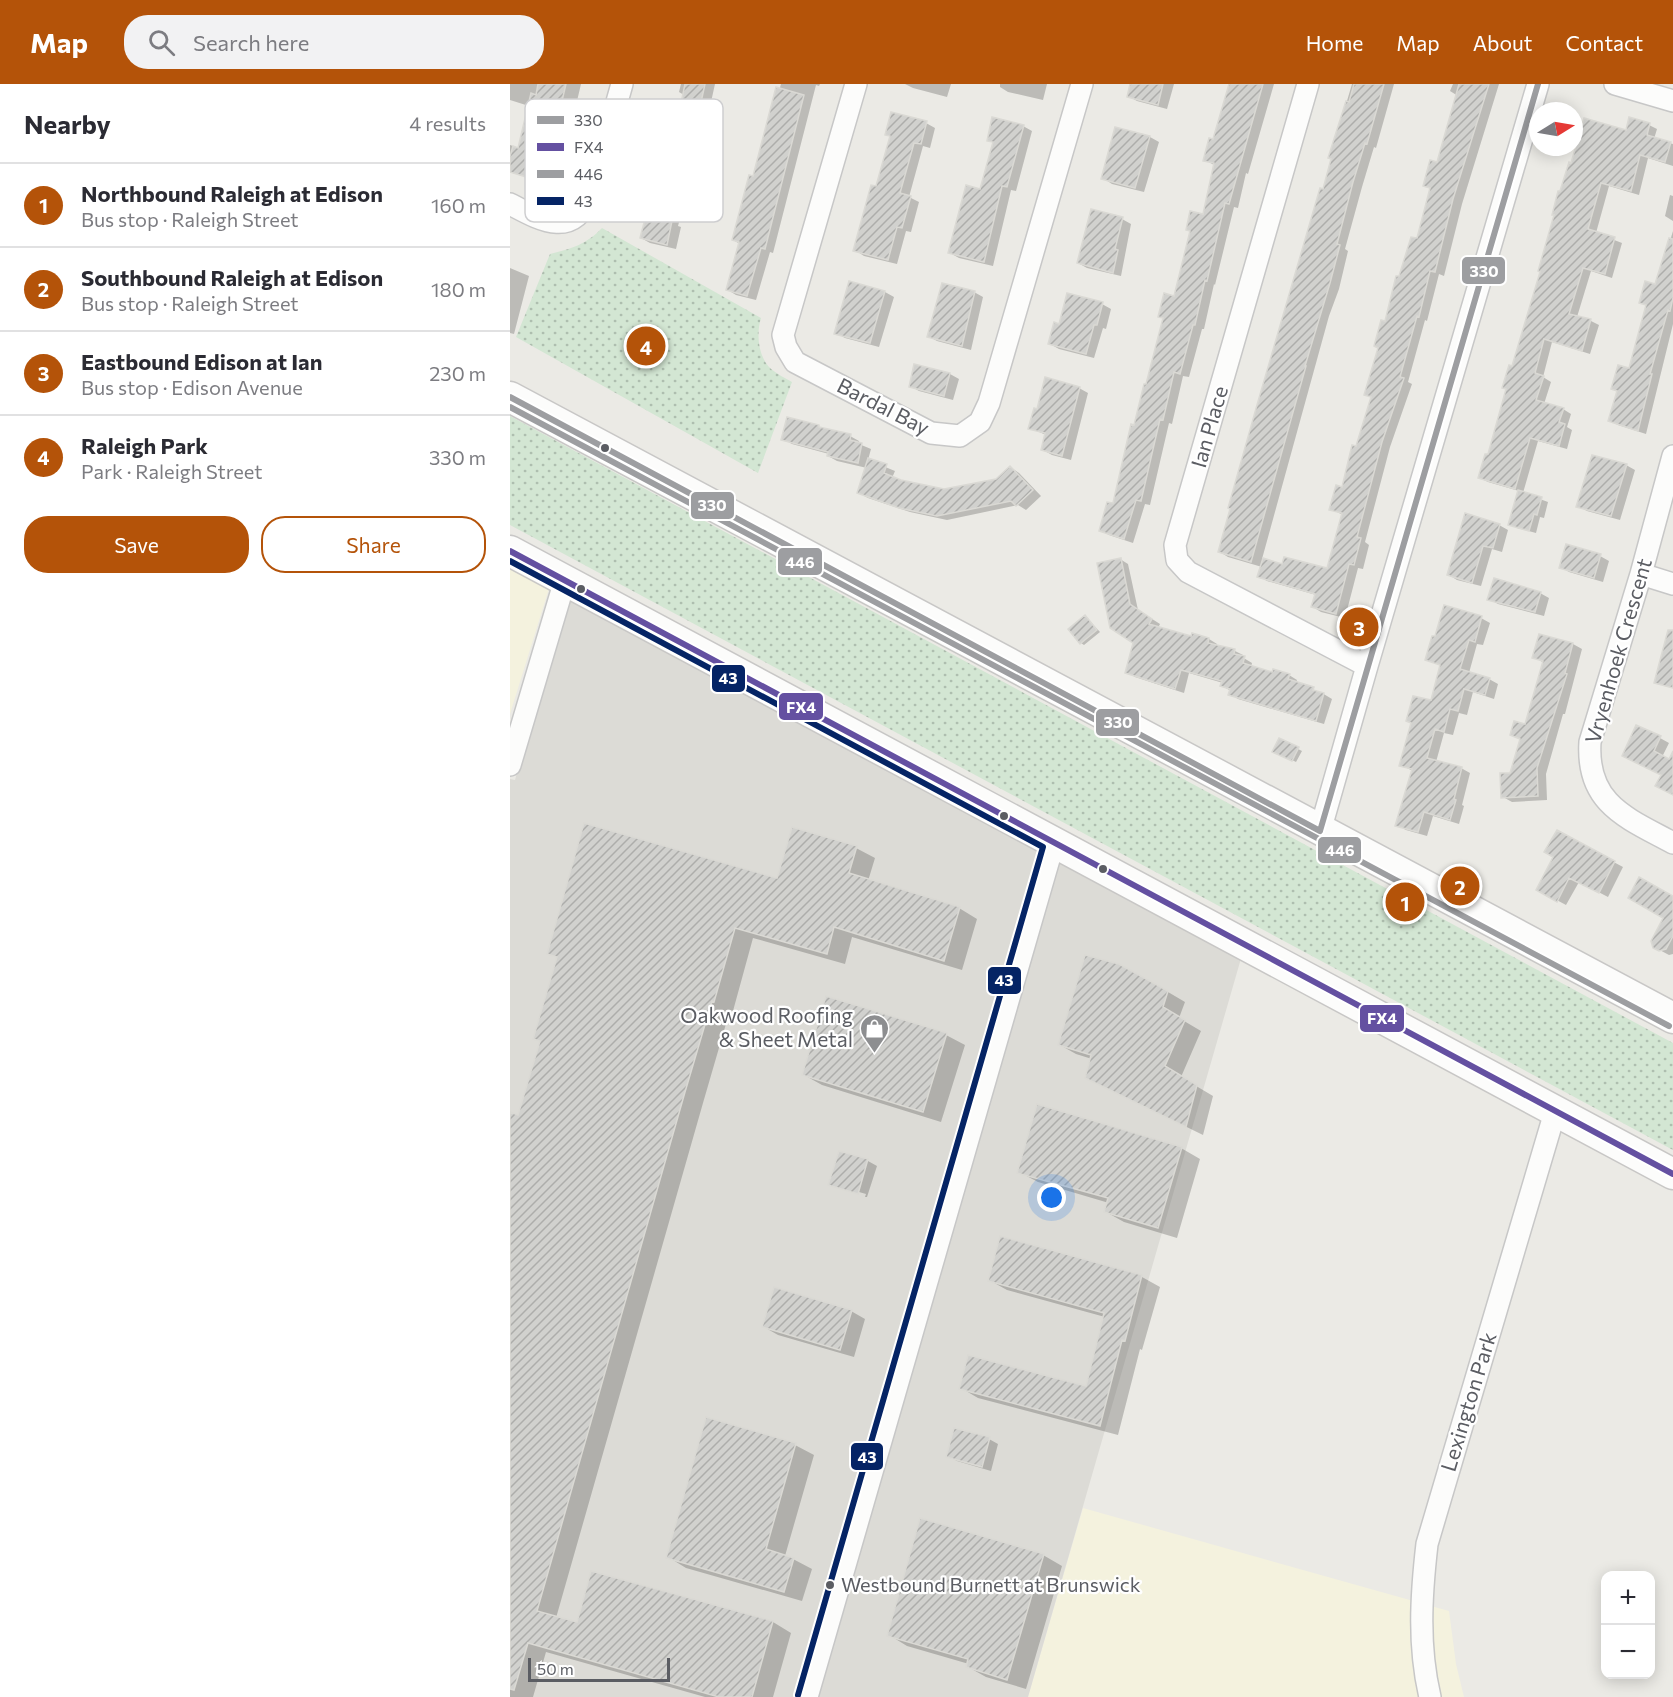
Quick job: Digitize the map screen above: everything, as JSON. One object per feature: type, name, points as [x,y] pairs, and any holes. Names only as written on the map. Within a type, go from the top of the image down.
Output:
[{"type":"main road","points":[[510,397],[1673,1018]]},
{"type":"main road","points":[[510,551],[1673,1174]]},
{"type":"street","points":[[618,99],[622,84]]},
{"type":"street","name":"Bardal Bay","points":[[855,84],[783,335],[786,346],[795,362],[931,433],[960,436],[980,422],[989,403],[1082,84]]},
{"type":"street","name":"Ian Place","points":[[1308,84],[1175,545],[1177,560],[1188,572],[1367,666]]},
{"type":"street","points":[[1320,831],[1538,84]]},
{"type":"street","points":[[1615,84],[1673,101]]},
{"type":"street","points":[[510,204],[525,212]]},
{"type":"street","name":"Vryenhoek Crescent","points":[[1673,456],[1641,574],[1590,742],[1589,761],[1595,782],[1608,803],[1629,820],[1673,843]]},
{"type":"street","points":[[1641,574],[1673,584]]},
{"type":"street","points":[[510,765],[565,579]]},
{"type":"street","points":[[807,1697],[1054,842]]},
{"type":"street","name":"Lexington Park","points":[[1430,1697],[1421,1642],[1421,1591],[1427,1544],[1555,1112]]},
{"type":"shaded area","points":[[510,563],[551,582],[510,714]]},
{"type":"shaded area","points":[[569,594],[1242,955],[1028,1697],[510,1697],[510,779],[515,780]]},
{"type":"shaded area","points":[[1083,1508],[1449,1611],[1456,1664],[1464,1697],[1028,1697]]},
{"type":"green space","points":[[602,228],[761,318],[759,338],[763,358],[771,369],[792,382],[758,473],[516,337],[550,254],[578,245]]},
{"type":"green space","points":[[510,416],[1673,1043],[1673,1150],[510,525]]},
{"type":"building","points":[[538,84],[566,84],[562,99],[530,99],[531,93],[536,95]]},
{"type":"building","points":[[685,84],[705,84],[702,99],[682,99]]},
{"type":"building","points":[[1130,84],[1163,84],[1158,105],[1127,97]]},
{"type":"building","points":[[1229,84],[1263,84],[1229,204],[1225,203],[1195,325],[1193,325],[1180,374],[1174,372],[1163,420],[1160,419],[1141,501],[1136,500],[1124,539],[1099,531],[1107,502],[1113,503],[1131,424],[1134,425],[1144,384],[1146,384],[1163,318],[1158,317],[1164,293],[1174,296],[1190,231],[1186,230],[1190,211],[1203,214],[1214,163],[1203,161],[1209,138],[1213,139]]},
{"type":"building","points":[[1354,84],[1384,84],[1367,144],[1365,143],[1353,182],[1337,244],[1340,245],[1330,283],[1251,562],[1218,552],[1257,405],[1320,188],[1323,189],[1331,159],[1328,158],[1346,101],[1349,102]]},
{"type":"building","points":[[1459,84],[1489,84],[1453,199],[1435,272],[1430,271],[1419,317],[1417,316],[1400,377],[1404,378],[1382,442],[1357,537],[1361,538],[1354,565],[1349,564],[1336,614],[1311,607],[1315,594],[1257,577],[1263,558],[1282,564],[1284,557],[1327,568],[1342,513],[1329,510],[1336,485],[1342,487],[1352,445],[1356,446],[1371,397],[1364,395],[1378,348],[1374,346],[1381,320],[1385,321],[1396,276],[1399,276],[1411,237],[1417,238],[1430,188],[1423,186],[1430,160],[1437,162]]},
{"type":"building","points":[[776,87],[804,95],[765,249],[761,248],[747,296],[726,290],[739,242],[732,240],[749,175],[753,176]]},
{"type":"building","points":[[891,112],[927,121],[921,144],[914,143],[900,193],[911,196],[902,228],[897,227],[888,260],[853,251],[871,185],[876,186],[890,136],[885,135]]},
{"type":"building","points":[[992,117],[1024,125],[1007,187],[1002,186],[984,262],[948,253],[966,185],[980,189],[993,142],[987,141]]},
{"type":"building","points":[[1629,117],[1650,123],[1647,135],[1671,142],[1665,162],[1640,155],[1631,191],[1601,183],[1588,229],[1615,237],[1605,274],[1583,268],[1569,314],[1591,319],[1582,351],[1544,339],[1535,373],[1544,376],[1536,400],[1564,408],[1559,422],[1565,424],[1559,446],[1530,438],[1515,489],[1478,478],[1485,454],[1488,454],[1506,389],[1502,388],[1509,365],[1512,366],[1540,272],[1538,271],[1554,215],[1552,215],[1558,191],[1560,191],[1573,156],[1583,156],[1584,118],[1626,130]]},
{"type":"building","points":[[525,118],[525,177],[510,172],[510,156],[513,146],[518,148]]},
{"type":"building","points":[[1115,127],[1150,136],[1135,188],[1101,179]]},
{"type":"building","points":[[1091,209],[1123,217],[1115,249],[1118,250],[1113,273],[1077,263]]},
{"type":"building","points":[[644,222],[672,222],[667,245],[640,238]]},
{"type":"building","points":[[1669,238],[1673,239],[1673,298],[1650,374],[1652,374],[1638,431],[1608,421],[1617,391],[1611,389],[1618,365],[1629,368],[1646,305],[1639,303],[1645,281],[1655,284]]},
{"type":"building","points":[[849,281],[885,291],[870,343],[834,334]]},
{"type":"building","points":[[942,283],[975,291],[962,346],[927,337]]},
{"type":"building","points":[[1067,293],[1103,302],[1086,354],[1048,344],[1054,322],[1059,324]]},
{"type":"building","points":[[914,364],[950,373],[944,396],[909,387]]},
{"type":"building","points":[[1045,377],[1080,387],[1062,456],[1041,450],[1045,433],[1028,429],[1034,408],[1037,409]]},
{"type":"building","points":[[787,417],[851,434],[850,440],[862,443],[858,463],[827,456],[828,452],[781,440]]},
{"type":"building","points":[[1592,455],[1627,464],[1611,516],[1576,507]]},
{"type":"building","points":[[868,458],[887,464],[884,473],[901,480],[944,489],[996,479],[1010,466],[1033,490],[1016,506],[1011,501],[937,516],[899,508],[857,493]]},
{"type":"building","points":[[1518,490],[1542,497],[1529,531],[1508,525]]},
{"type":"building","points":[[1465,513],[1500,524],[1493,548],[1483,546],[1472,583],[1447,575]]},
{"type":"building","points":[[1566,544],[1601,554],[1594,578],[1559,568]]},
{"type":"building","points":[[1121,558],[1130,604],[1152,619],[1149,624],[1191,636],[1192,633],[1209,638],[1208,643],[1235,649],[1234,654],[1245,656],[1243,663],[1272,672],[1273,669],[1290,674],[1288,679],[1314,687],[1313,690],[1324,693],[1316,721],[1228,695],[1230,689],[1220,686],[1222,681],[1181,670],[1175,689],[1125,673],[1133,643],[1110,628],[1097,563]]},
{"type":"building","points":[[1494,578],[1541,592],[1535,612],[1487,600]]},
{"type":"building","points":[[1444,605],[1482,616],[1475,642],[1469,640],[1460,669],[1490,678],[1485,695],[1464,689],[1458,711],[1450,709],[1444,732],[1435,729],[1427,758],[1462,767],[1450,820],[1424,812],[1418,832],[1395,826],[1412,769],[1399,766],[1411,723],[1406,721],[1413,696],[1431,700],[1440,665],[1425,660]]},
{"type":"building","points":[[1085,615],[1097,630],[1080,644],[1068,629]]},
{"type":"building","points":[[1668,630],[1673,630],[1673,688],[1654,683]]},
{"type":"building","points":[[1539,634],[1573,643],[1565,673],[1567,674],[1537,768],[1538,796],[1501,798],[1500,773],[1510,773],[1520,739],[1510,735],[1514,721],[1525,724],[1543,661],[1532,658]]},
{"type":"building","points":[[1636,725],[1661,736],[1654,751],[1669,759],[1673,751],[1673,795],[1655,786],[1661,775],[1622,756]]},
{"type":"building","points":[[1279,738],[1299,747],[1292,761],[1272,752]]},
{"type":"building","points":[[584,823],[777,878],[792,827],[857,846],[849,873],[960,907],[944,961],[834,927],[827,954],[735,928],[685,1092],[537,1611],[577,1622],[591,1571],[773,1621],[752,1697],[719,1697],[528,1643],[514,1690],[510,1689],[510,1112],[518,1115],[540,1041],[533,1039],[557,957],[547,954]]},
{"type":"building","points":[[1557,830],[1615,861],[1599,893],[1569,878],[1557,902],[1536,890],[1553,857],[1544,852]]},
{"type":"building","points":[[1639,877],[1673,896],[1673,936],[1666,949],[1659,951],[1653,948],[1651,941],[1663,918],[1628,898]]},
{"type":"building","points":[[1085,955],[1119,964],[1168,991],[1163,1007],[1185,1020],[1165,1066],[1197,1085],[1186,1127],[1085,1078],[1091,1055],[1058,1045]]},
{"type":"building","name":"Oakwood Roofing & Sheet Metal","points":[[826,996],[947,1033],[923,1112],[802,1075]]},
{"type":"building","points":[[1037,1104],[1182,1147],[1158,1228],[1104,1212],[1108,1198],[1017,1173]]},
{"type":"building","points":[[839,1151],[868,1159],[858,1194],[828,1185]]},
{"type":"building","points":[[1000,1236],[1142,1275],[1125,1341],[1122,1340],[1100,1426],[959,1389],[968,1355],[1086,1386],[1104,1313],[988,1281]]},
{"type":"building","points":[[774,1287],[852,1310],[840,1350],[762,1327]]},
{"type":"building","points":[[706,1417],[796,1443],[766,1549],[794,1558],[784,1592],[666,1558]]},
{"type":"building","points":[[954,1428],[990,1437],[982,1467],[946,1457]]},
{"type":"building","points":[[920,1518],[1044,1554],[1007,1680],[966,1667],[968,1659],[887,1636]]},
{"type":"transit line","name":"330","points":[[1320,831],[1538,84]]},
{"type":"transit line","name":"330","points":[[510,397],[1320,831]]},
{"type":"transit line","name":"446","points":[[510,407],[1669,1026]]},
{"type":"transit line","name":"FX4","points":[[510,551],[1673,1174]]},
{"type":"transit line","name":"43","points":[[510,561],[1043,847],[798,1695]]},
{"type":"place","name":"Raleigh Park","points":[[646,346]]},
{"type":"place","name":"Eastbound Edison at Ian","points":[[1359,627]]},
{"type":"place","name":"Southbound Raleigh at Edison","points":[[1460,886]]},
{"type":"place","name":"Northbound Raleigh at Edison","points":[[1405,902]]},
{"type":"place","name":"Oakwood Roofing & Sheet Metal","points":[[874,1054]]},
{"type":"place","name":"Westbound Burnett at Brunswick","points":[[830,1585]]}]
